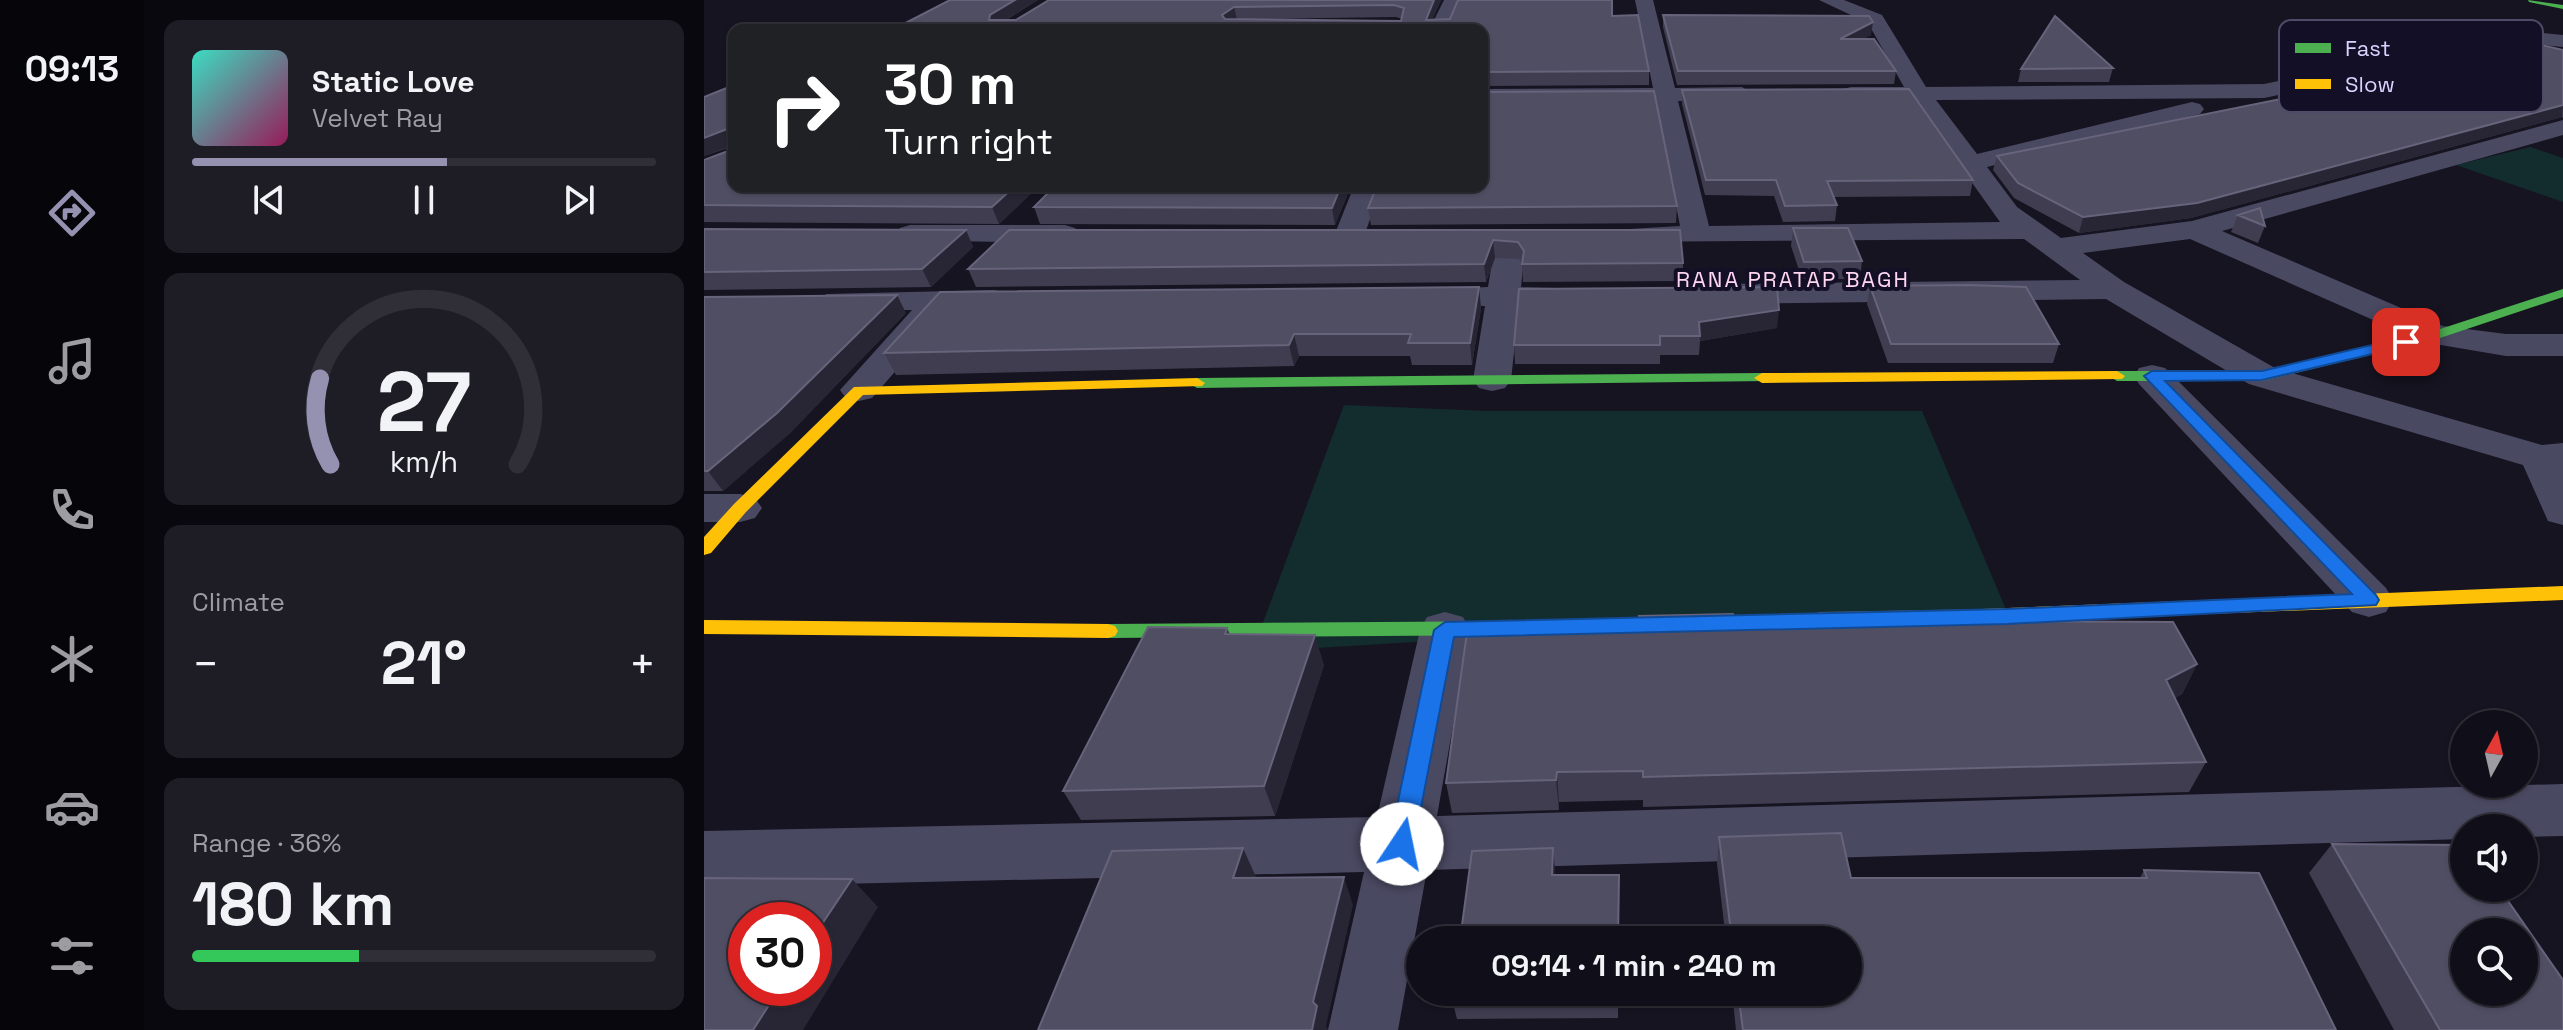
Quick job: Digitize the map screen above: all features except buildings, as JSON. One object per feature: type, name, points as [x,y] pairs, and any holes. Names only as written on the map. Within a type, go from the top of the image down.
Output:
[{"type":"street","points":[[1442,24],[1453,0]]},
{"type":"street","points":[[1644,0],[1697,235]]},
{"type":"street","points":[[1828,0],[1875,19],[1919,93],[2007,213],[2027,230],[2113,289],[2262,376],[2552,456],[2563,511]]},
{"type":"street","points":[[2532,0],[2563,7]]},
{"type":"street","points":[[2543,39],[2563,41]]},
{"type":"street","points":[[1971,163],[2279,88]]},
{"type":"street","points":[[1824,94],[2264,91]]},
{"type":"street","points":[[1488,96],[1761,94]]},
{"type":"street","points":[[2054,248],[2194,230],[2563,127]]},
{"type":"street","points":[[1318,236],[1364,236],[1368,192]]},
{"type":"street","points":[[704,549],[722,508],[859,390],[939,301],[1037,205]]},
{"type":"street","points":[[1589,236],[2027,230]]},
{"type":"street","points":[[2194,230],[2435,335],[2506,345],[2563,345]]},
{"type":"street","points":[[878,234],[1099,235]]},
{"type":"street","points":[[1492,380],[1511,237]]},
{"type":"street","points":[[1690,294],[2113,289]]},
{"type":"street","points":[[859,390],[1342,380],[2262,376],[2435,335],[2563,293]]},
{"type":"street","points":[[1393,297],[1612,295]]},
{"type":"street","points":[[814,302],[1033,300]]},
{"type":"street","points":[[2152,376],[2369,600]]},
{"type":"street","points":[[1913,619],[2563,593]]},
{"type":"street","points":[[704,627],[1224,632],[1538,628]]},
{"type":"street","points":[[1363,1030],[1445,630]]},
{"type":"street","points":[[704,859],[1402,844],[2563,810]]},
{"type":"green space","points":[[2530,147],[2563,158],[2563,202],[2456,165]]},
{"type":"green space","points":[[1344,405],[1487,411],[1922,411],[2013,626],[1446,640],[1252,652]]},
{"type":"traffic: fast","points":[[2532,0],[2563,7]]},
{"type":"traffic: fast","points":[[2117,376],[2262,376],[2435,335],[2563,293]]},
{"type":"traffic: fast","points":[[1197,383],[1762,378]]},
{"type":"traffic: fast","points":[[1108,631],[1526,628]]},
{"type":"traffic: slow","points":[[1762,378],[2117,376]]},
{"type":"traffic: slow","points":[[704,549],[740,508],[859,390],[1197,383]]},
{"type":"traffic: slow","points":[[1930,618],[2563,593]]},
{"type":"traffic: slow","points":[[704,627],[1108,631]]},
{"type":"district","name":"RANA PRATAP BAGH","points":[[1793,279]]},
{"type":"route","points":[[1402,844],[1445,630],[2007,616],[2369,600],[2152,376],[2262,376],[2406,342]]}]
